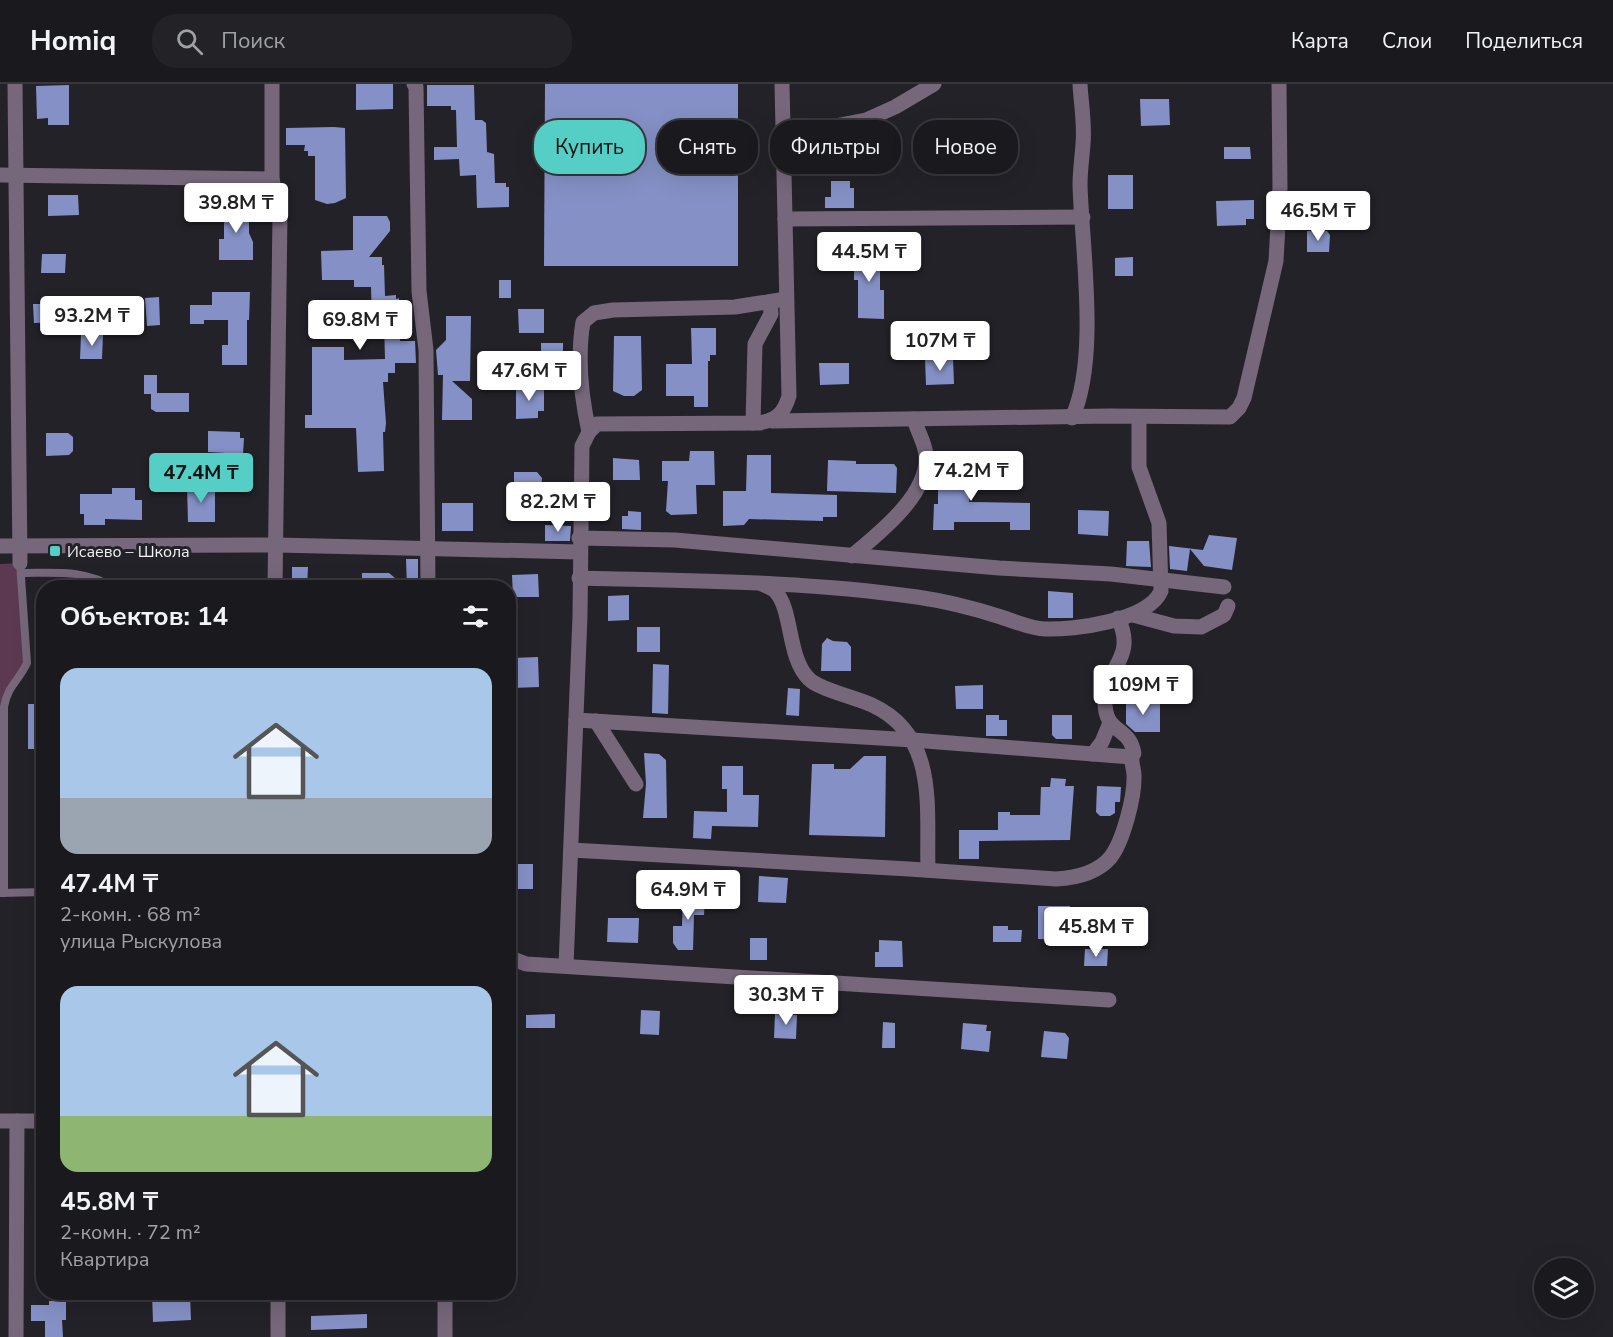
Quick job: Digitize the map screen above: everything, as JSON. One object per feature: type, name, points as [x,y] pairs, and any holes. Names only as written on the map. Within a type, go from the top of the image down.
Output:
[{"type":"street","points":[[15,84],[20,568]]},
{"type":"street","points":[[272,84],[272,179],[280,215],[275,580]]},
{"type":"street","points":[[414,84],[416,87],[419,291],[426,350],[428,580]]},
{"type":"street","points":[[782,84],[783,120]]},
{"type":"street","points":[[866,120],[895,107],[934,84]]},
{"type":"street","points":[[1071,418],[1080,401],[1086,326],[1080,177],[1084,142],[1080,84]]},
{"type":"street","points":[[566,966],[576,720],[581,453],[590,432],[597,424],[1109,416],[1230,417],[1239,408],[1244,398],[1276,261],[1280,188],[1279,84]]},
{"type":"street","points":[[772,421],[782,414],[789,396],[784,174]]},
{"type":"street","points":[[0,176],[272,179]]},
{"type":"street","points":[[785,219],[1083,217]]},
{"type":"street","points":[[590,432],[584,408],[580,345],[583,322],[594,313],[613,310],[735,307],[786,299]]},
{"type":"street","points":[[753,423],[754,344],[771,314],[770,302]]},
{"type":"street","points":[[579,578],[762,584],[916,597],[970,607],[1041,630],[1064,629],[1125,617],[1157,601],[1161,591],[1159,523],[1138,467],[1139,417]]},
{"type":"street","points":[[852,556],[885,528],[912,498],[922,475],[926,454],[914,419]]},
{"type":"street","points":[[0,546],[277,545],[427,548],[579,545],[675,540],[1224,587]]},
{"type":"street","points":[[762,584],[774,590],[782,604],[796,659],[809,680],[882,709],[901,723],[913,740],[921,757],[926,787],[928,870]]},
{"type":"street","points":[[1125,617],[1174,626],[1201,627],[1224,615],[1228,606]]},
{"type":"street","points":[[1093,754],[1102,742],[1109,724],[1105,700],[1106,688],[1121,659],[1125,644],[1125,617]]},
{"type":"street","points":[[576,720],[913,740],[1131,757]]},
{"type":"street","points":[[596,721],[636,784]]},
{"type":"street","points":[[571,850],[1056,879],[1071,878],[1093,870],[1109,859],[1117,847],[1132,798],[1134,776],[1132,746],[1125,735],[1109,724]]},
{"type":"street","points":[[516,960],[526,964],[1109,1000]]},
{"type":"street","points":[[16,1337],[17,1120]]},
{"type":"street","points":[[0,1121],[36,1121]]},
{"type":"street","points":[[278,1300],[278,1337]]},
{"type":"street","points":[[445,1300],[445,1337]]},
{"type":"lane","points":[[36,892],[2,893],[4,707],[6,692],[22,675],[27,663],[20,568],[88,575],[101,580]]},
{"type":"shaded area","points":[[20,563],[27,663],[7,692],[4,852],[0,852],[0,564]]},
{"type":"building","points":[[356,84],[393,84],[393,109],[356,110]]},
{"type":"building","points":[[545,84],[738,84],[738,120],[657,120],[657,174],[738,174],[738,266],[544,266],[545,174],[645,174],[645,120],[545,120]]},
{"type":"building","points":[[69,85],[69,125],[48,125],[48,118],[37,119],[36,86]]},
{"type":"building","points":[[427,85],[474,85],[475,120],[482,120],[486,123],[487,152],[494,154],[495,183],[506,183],[506,187],[509,187],[509,207],[477,208],[476,175],[460,176],[459,159],[434,160],[434,147],[457,147],[456,110],[451,110],[451,106],[427,106]]},
{"type":"building","points":[[1140,99],[1169,99],[1170,125],[1141,126]]},
{"type":"building","points":[[286,128],[345,128],[346,198],[327,204],[315,200],[315,156],[308,156],[308,151],[304,151],[305,145],[286,145]]},
{"type":"building","points":[[1224,147],[1250,147],[1251,159],[1224,159]]},
{"type":"building","points":[[1108,175],[1133,175],[1133,209],[1108,209]]},
{"type":"building","points":[[831,181],[850,181],[850,188],[854,188],[854,208],[825,208],[825,197],[831,197]]},
{"type":"building","points":[[48,195],[78,195],[79,215],[48,216]]},
{"type":"building","points":[[1254,200],[1254,219],[1246,219],[1246,225],[1217,226],[1216,201]]},
{"type":"building","points":[[224,204],[249,204],[249,233],[253,242],[253,260],[219,260],[219,239],[224,239]]},
{"type":"building","points":[[353,216],[387,216],[390,222],[390,231],[369,257],[382,257],[385,296],[396,295],[396,299],[399,298],[400,341],[415,341],[416,363],[395,363],[395,373],[388,373],[388,382],[383,382],[386,423],[385,432],[383,432],[384,471],[358,472],[356,428],[305,428],[305,415],[312,415],[312,347],[344,347],[344,360],[385,359],[384,322],[372,322],[371,287],[354,287],[354,280],[322,280],[321,251],[353,250]]},
{"type":"building","points":[[1307,231],[1327,231],[1330,235],[1329,252],[1307,252]]},
{"type":"building","points":[[854,247],[880,247],[880,290],[884,290],[884,319],[858,318],[858,280],[854,280]]},
{"type":"building","points":[[42,254],[66,254],[65,273],[41,273]]},
{"type":"building","points":[[1133,257],[1133,276],[1115,276],[1115,258]]},
{"type":"building","points":[[499,280],[511,280],[511,298],[499,298]]},
{"type":"building","points":[[212,292],[250,292],[249,320],[247,320],[247,365],[222,365],[222,345],[228,345],[228,320],[204,320],[204,324],[190,324],[190,305],[212,305]]},
{"type":"building","points":[[159,297],[160,325],[147,326],[145,298]]},
{"type":"building","points":[[33,304],[56,304],[57,310],[69,310],[69,322],[34,323]]},
{"type":"building","points":[[518,309],[544,309],[544,333],[519,333]]},
{"type":"building","points":[[446,316],[471,316],[470,381],[452,381],[472,399],[472,420],[442,420],[443,375],[438,375],[436,350],[446,340]]},
{"type":"building","points":[[691,328],[716,328],[716,355],[710,355],[710,361],[708,361],[708,407],[694,407],[694,396],[666,396],[666,364],[692,364]]},
{"type":"building","points":[[81,335],[103,335],[102,359],[80,359]]},
{"type":"building","points":[[614,336],[641,336],[642,390],[634,396],[624,396],[613,391]]},
{"type":"building","points":[[541,343],[563,343],[563,376],[541,376]]},
{"type":"building","points":[[953,358],[954,384],[926,385],[925,359]]},
{"type":"building","points":[[819,363],[849,363],[849,384],[820,385]]},
{"type":"building","points":[[144,375],[157,375],[157,393],[189,393],[189,412],[156,412],[151,409],[151,394],[144,394]]},
{"type":"building","points":[[516,387],[544,387],[544,411],[538,411],[538,418],[516,419]]},
{"type":"building","points":[[208,431],[240,432],[240,438],[244,438],[243,454],[208,452]]},
{"type":"building","points":[[46,433],[68,433],[73,437],[73,451],[69,455],[46,456]]},
{"type":"building","points":[[690,451],[714,451],[715,485],[696,485],[697,514],[671,515],[666,511],[668,481],[662,481],[662,461],[689,461]]},
{"type":"building","points":[[979,452],[1005,452],[1005,464],[980,464]]},
{"type":"building","points":[[747,455],[771,455],[771,493],[837,495],[837,517],[823,517],[823,521],[749,519],[744,525],[723,526],[723,491],[746,491]]},
{"type":"building","points":[[613,458],[639,460],[640,480],[613,480]]},
{"type":"building","points":[[945,459],[970,460],[969,502],[1030,503],[1030,530],[1010,530],[1010,522],[954,522],[954,530],[933,530],[934,504],[938,504],[938,462],[945,462]]},
{"type":"building","points":[[828,460],[856,461],[856,464],[894,464],[897,468],[896,493],[827,491]]},
{"type":"building","points":[[514,472],[537,472],[542,478],[541,496],[536,501],[514,501]]},
{"type":"building","points":[[211,486],[215,491],[215,522],[188,522],[187,487]]},
{"type":"building","points":[[112,488],[135,488],[135,500],[142,500],[142,520],[105,519],[105,525],[84,525],[84,514],[80,514],[80,494],[112,494]]},
{"type":"building","points":[[442,503],[473,503],[473,531],[442,531]]},
{"type":"building","points":[[1078,510],[1109,511],[1108,536],[1078,534]]},
{"type":"building","points":[[628,511],[641,512],[641,530],[622,529],[622,516],[628,516]]},
{"type":"building","points":[[545,525],[571,526],[570,541],[545,541]]},
{"type":"building","points":[[1209,535],[1237,538],[1232,570],[1204,566],[1190,549],[1187,571],[1170,569],[1169,546],[1203,550]]},
{"type":"building","points":[[1127,541],[1149,541],[1151,567],[1126,566]]},
{"type":"building","points":[[406,559],[418,559],[418,580],[407,580]]},
{"type":"building","points":[[292,567],[308,567],[307,580],[292,580]]},
{"type":"building","points":[[362,573],[389,573],[397,580],[362,580]]},
{"type":"building","points":[[538,574],[539,597],[516,597],[516,580],[512,580],[512,575]]},
{"type":"building","points":[[1048,591],[1073,593],[1073,618],[1048,618]]},
{"type":"building","points":[[629,595],[629,620],[608,621],[608,596]]},
{"type":"building","points":[[637,627],[660,627],[660,652],[637,652]]},
{"type":"building","points":[[827,638],[847,642],[851,647],[851,671],[821,671],[822,644]]},
{"type":"building","points":[[538,657],[539,687],[516,688],[516,658]]},
{"type":"building","points":[[653,664],[669,665],[668,714],[652,713]]},
{"type":"building","points":[[983,685],[983,709],[956,709],[955,686]]},
{"type":"building","points":[[788,688],[800,689],[799,716],[786,715]]},
{"type":"building","points":[[1126,700],[1160,700],[1160,732],[1135,732],[1126,724]]},
{"type":"building","points":[[28,704],[36,704],[36,749],[28,749]]},
{"type":"building","points":[[986,715],[999,715],[999,720],[1007,720],[1007,736],[986,736]]},
{"type":"building","points":[[1052,715],[1072,715],[1072,739],[1056,739],[1052,735]]},
{"type":"building","points":[[644,753],[659,754],[666,760],[667,818],[643,818],[646,784]]},
{"type":"building","points":[[864,756],[886,756],[885,837],[809,835],[812,764],[834,764],[834,769],[850,769]]},
{"type":"building","points":[[722,766],[743,766],[743,795],[759,795],[758,827],[712,826],[711,839],[693,838],[694,811],[727,812],[727,789],[722,789]]},
{"type":"building","points":[[1051,778],[1066,779],[1065,786],[1074,786],[1070,840],[979,841],[979,859],[959,859],[959,830],[998,830],[998,812],[1010,812],[1010,815],[1040,815],[1041,787],[1050,787]]},
{"type":"building","points":[[1097,786],[1121,787],[1120,802],[1115,802],[1115,813],[1110,816],[1100,816],[1096,812]]},
{"type":"building","points":[[516,864],[533,864],[533,889],[516,889]]},
{"type":"building","points":[[759,876],[788,878],[786,903],[758,902]]},
{"type":"building","points":[[683,893],[705,894],[704,915],[694,915],[693,950],[678,950],[673,943],[673,926],[682,926]]},
{"type":"building","points":[[1038,906],[1070,906],[1070,920],[1065,920],[1065,940],[1038,939]]},
{"type":"building","points":[[608,918],[639,918],[638,943],[607,942]]},
{"type":"building","points":[[993,926],[1008,926],[1008,930],[1022,930],[1021,942],[993,942]]},
{"type":"building","points":[[750,938],[767,938],[767,960],[750,960]]},
{"type":"building","points":[[879,940],[902,941],[903,967],[875,967],[875,952],[879,952]]},
{"type":"building","points":[[1085,949],[1108,949],[1107,966],[1084,966]]},
{"type":"building","points":[[641,1010],[660,1011],[659,1035],[640,1034]]},
{"type":"building","points":[[555,1014],[555,1028],[526,1028],[526,1015]]},
{"type":"building","points":[[775,1014],[797,1015],[796,1039],[774,1038]]},
{"type":"building","points":[[883,1022],[895,1023],[895,1048],[882,1048]]},
{"type":"building","points":[[963,1023],[987,1025],[986,1031],[991,1031],[989,1052],[961,1049]]},
{"type":"building","points":[[1044,1031],[1065,1033],[1069,1038],[1067,1059],[1041,1057]]},
{"type":"building","points":[[152,1300],[190,1300],[191,1320],[153,1322]]},
{"type":"building","points":[[49,1301],[66,1301],[66,1320],[62,1320],[63,1337],[45,1337],[45,1321],[31,1321],[31,1305],[49,1305]]},
{"type":"building","points":[[367,1314],[367,1328],[311,1330],[311,1316]]},
{"type":"place","name":"Исаево – Школа","points":[[55,551]]}]
